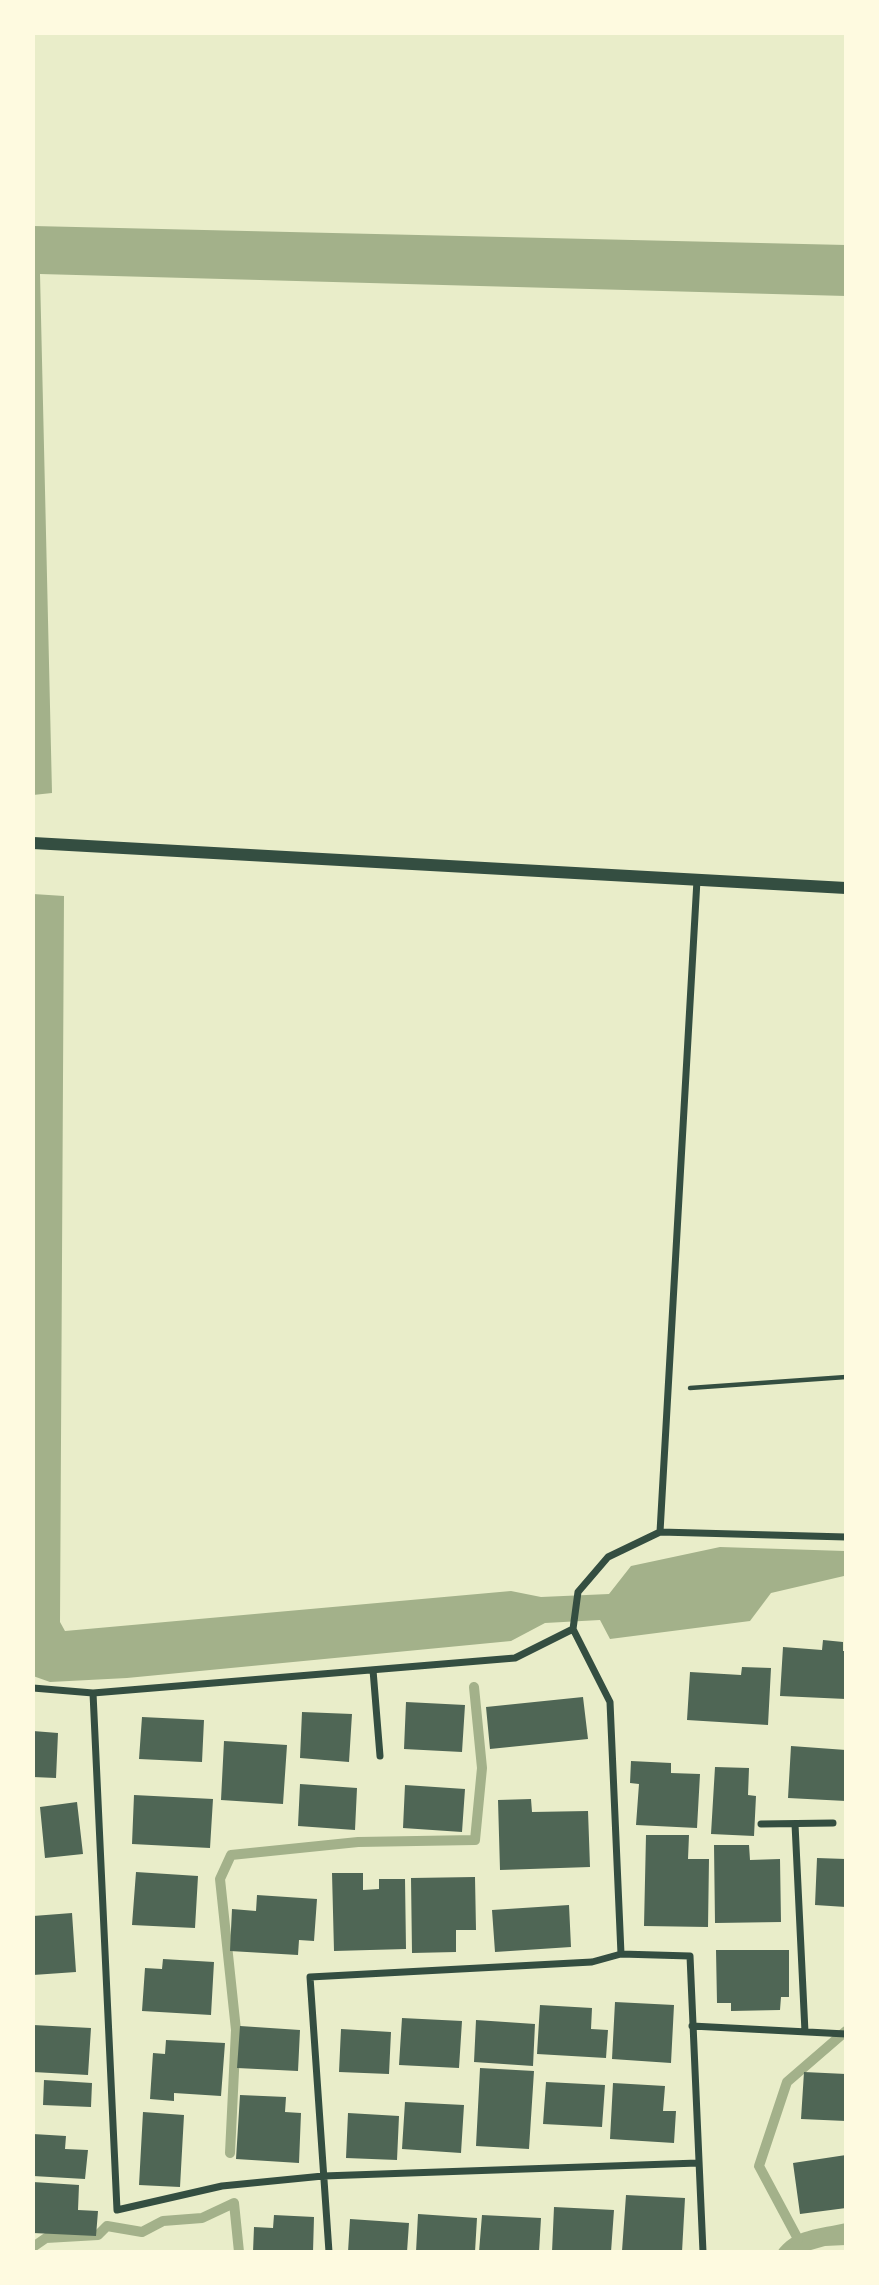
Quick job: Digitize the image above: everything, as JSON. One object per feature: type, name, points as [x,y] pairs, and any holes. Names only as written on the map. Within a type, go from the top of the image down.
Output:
[{"type":"street","points":[[33,843],[846,888]]},
{"type":"street","points":[[660,1532],[697,880]]},
{"type":"street","points":[[621,1954],[610,1702],[573,1629],[578,1592],[608,1557],[660,1532],[846,1537]]},
{"type":"street","points":[[33,1688],[93,1693],[515,1658],[573,1629]]},
{"type":"street","points":[[373,1670],[380,1756]]},
{"type":"street","points":[[93,1693],[117,2210],[222,2186],[323,2176],[698,2162]]},
{"type":"street","points":[[761,1824],[833,1823]]},
{"type":"street","points":[[795,1824],[809,2032]]},
{"type":"street","points":[[329,2252],[310,1977],[592,1962],[621,1954],[690,1956],[703,2252]]},
{"type":"street","points":[[692,2026],[846,2034]]},
{"type":"path","points":[[668,1390],[846,1377]]},
{"type":"shaded area","points":[[33,226],[846,245],[846,296],[40,274],[52,793],[33,795]]},
{"type":"shaded area","points":[[33,894],[64,896],[60,1622],[65,1631],[511,1591],[541,1597],[609,1594],[631,1566],[720,1547],[845,1551],[844,1576],[771,1593],[750,1621],[610,1639],[600,1620],[545,1623],[511,1641],[127,1678],[50,1682],[33,1676]]},
{"type":"shaded area","points":[[846,2223],[846,2245],[825,2246],[804,2252],[777,2252],[783,2244],[799,2234]]},
{"type":"building","points":[[823,1640],[843,1642],[843,1651],[846,1651],[846,1699],[780,1696],[783,1647],[822,1650]]},
{"type":"building","points":[[742,1667],[771,1668],[768,1725],[687,1720],[690,1672],[741,1675]]},
{"type":"building","points":[[583,1697],[588,1739],[490,1749],[486,1707]]},
{"type":"building","points":[[406,1702],[465,1705],[462,1752],[404,1749]]},
{"type":"building","points":[[302,1712],[352,1714],[349,1762],[300,1758]]},
{"type":"building","points":[[142,1717],[204,1720],[202,1762],[139,1759]]},
{"type":"building","points":[[33,1731],[58,1733],[56,1778],[33,1777]]},
{"type":"building","points":[[224,1741],[287,1745],[283,1804],[221,1800]]},
{"type":"building","points":[[791,1746],[846,1750],[846,1801],[788,1798]]},
{"type":"building","points":[[631,1761],[671,1763],[671,1773],[700,1774],[697,1828],[636,1825],[639,1784],[630,1783]]},
{"type":"building","points":[[715,1767],[749,1768],[748,1795],[756,1796],[754,1836],[711,1834]]},
{"type":"building","points":[[300,1784],[357,1788],[355,1830],[298,1826]]},
{"type":"building","points":[[405,1785],[465,1789],[462,1832],[403,1828]]},
{"type":"building","points":[[134,1795],[213,1799],[210,1848],[132,1844]]},
{"type":"building","points":[[531,1799],[532,1812],[588,1811],[590,1867],[500,1870],[498,1800]]},
{"type":"building","points":[[77,1802],[83,1854],[45,1858],[40,1807]]},
{"type":"building","points":[[646,1835],[689,1835],[688,1859],[709,1859],[708,1927],[644,1926]]},
{"type":"building","points":[[714,1845],[749,1845],[750,1860],[780,1859],[781,1922],[715,1923]]},
{"type":"building","points":[[817,1858],[846,1859],[846,1907],[815,1905]]},
{"type":"building","points":[[136,1872],[198,1876],[195,1928],[132,1925]]},
{"type":"building","points":[[332,1873],[363,1873],[363,1890],[379,1889],[379,1879],[405,1879],[406,1949],[334,1951]]},
{"type":"building","points":[[475,1877],[476,1930],[456,1930],[456,1952],[412,1953],[411,1878]]},
{"type":"building","points":[[257,1895],[317,1899],[314,1941],[299,1940],[298,1955],[230,1951],[232,1909],[256,1911]]},
{"type":"building","points":[[569,1905],[571,1947],[495,1952],[492,1910]]},
{"type":"building","points":[[72,1913],[76,1972],[33,1975],[33,1916]]},
{"type":"building","points":[[716,1950],[789,1950],[789,1997],[781,1997],[780,2010],[731,2011],[731,2003],[717,2003]]},
{"type":"building","points":[[163,1959],[214,1962],[211,2015],[142,2011],[145,1968],[162,1969]]},
{"type":"building","points":[[615,2002],[674,2005],[671,2063],[612,2059]]},
{"type":"building","points":[[540,2005],[592,2008],[591,2029],[608,2030],[606,2058],[537,2054]]},
{"type":"building","points":[[402,2018],[462,2021],[459,2068],[399,2065]]},
{"type":"building","points":[[476,2020],[535,2024],[533,2066],[474,2062]]},
{"type":"building","points":[[33,2025],[91,2028],[88,2075],[33,2072]]},
{"type":"building","points":[[240,2026],[300,2030],[298,2071],[237,2068]]},
{"type":"building","points":[[341,2029],[391,2032],[389,2074],[339,2072]]},
{"type":"building","points":[[166,2040],[225,2043],[221,2096],[174,2093],[174,2101],[150,2099],[153,2053],[165,2054]]},
{"type":"building","points":[[480,2068],[534,2071],[529,2149],[476,2146]]},
{"type":"building","points":[[804,2072],[846,2074],[846,2121],[801,2119]]},
{"type":"building","points":[[44,2080],[92,2083],[91,2107],[43,2105]]},
{"type":"building","points":[[546,2082],[605,2085],[602,2127],[543,2124]]},
{"type":"building","points":[[613,2083],[665,2086],[663,2111],[676,2111],[674,2143],[610,2139]]},
{"type":"building","points":[[240,2095],[286,2097],[285,2112],[301,2113],[299,2163],[236,2159]]},
{"type":"building","points":[[405,2102],[464,2105],[461,2153],[402,2149]]},
{"type":"building","points":[[143,2112],[184,2115],[180,2187],[139,2185]]},
{"type":"building","points":[[348,2113],[399,2116],[397,2160],[346,2158]]},
{"type":"building","points":[[33,2134],[66,2136],[65,2149],[88,2150],[85,2179],[33,2176]]},
{"type":"building","points":[[846,2155],[846,2208],[800,2214],[793,2163]]},
{"type":"building","points":[[33,2182],[79,2185],[78,2210],[98,2211],[96,2236],[33,2233]]},
{"type":"building","points":[[626,2195],[685,2198],[682,2252],[622,2251]]},
{"type":"building","points":[[554,2207],[614,2210],[611,2252],[552,2252]]},
{"type":"building","points":[[418,2214],[477,2218],[475,2252],[416,2252]]},
{"type":"building","points":[[274,2215],[314,2217],[313,2252],[253,2252],[254,2227],[273,2228]]},
{"type":"building","points":[[482,2215],[541,2218],[539,2252],[479,2252]]},
{"type":"building","points":[[350,2219],[409,2223],[407,2252],[348,2252]]},
{"type":"waterway","points":[[230,2153],[236,2030],[220,1879],[231,1855],[358,1842],[475,1840],[482,1768],[474,1687]]},
{"type":"waterway","points":[[792,2252],[798,2239],[759,2166],[787,2082],[846,2031]]},
{"type":"waterway","points":[[33,2247],[46,2238],[98,2235],[107,2226],[142,2232],[163,2221],[202,2218],[234,2203],[239,2252]]}]
